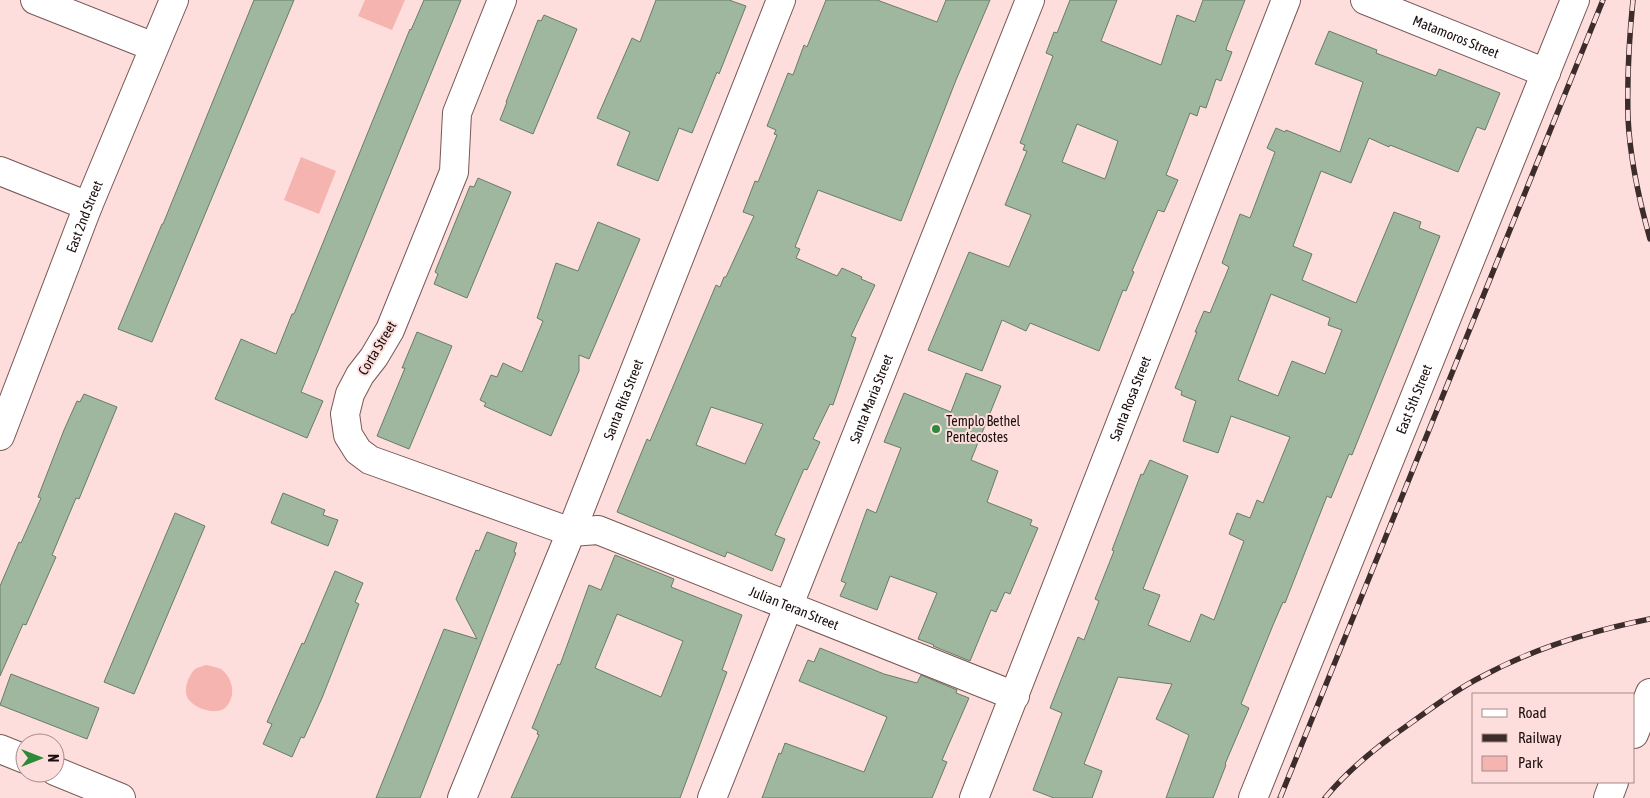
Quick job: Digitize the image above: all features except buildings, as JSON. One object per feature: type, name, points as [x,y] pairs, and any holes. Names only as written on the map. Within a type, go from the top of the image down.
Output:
[{"type":"street","points":[[35,0],[154,47]]},
{"type":"street","name":"East 2nd Street","points":[[0,436],[88,206],[174,0]]},
{"type":"street","name":"Corta Street","points":[[502,0],[457,112],[454,172],[390,330],[374,357],[360,375],[350,394],[345,414],[348,435],[358,451],[370,460],[571,532]]},
{"type":"street","name":"Santa Rita Street","points":[[462,798],[571,532],[781,0]]},
{"type":"street","name":"Santa Maria Street","points":[[712,798],[1030,0]]},
{"type":"street","name":"Santa Rosa Street","points":[[974,798],[1286,0]]},
{"type":"street","name":"Matamoros Street","points":[[1365,0],[1546,73]]},
{"type":"street","name":"East 5th Street","points":[[1253,798],[1575,0]]},
{"type":"street","points":[[0,171],[88,206]]},
{"type":"street","name":"Julian Teran Street","points":[[571,532],[598,530],[1015,696]]},
{"type":"street","points":[[1635,731],[1650,693]]},
{"type":"street","points":[[0,749],[15,755]]},
{"type":"street","points":[[65,776],[121,798]]},
{"type":"street","points":[[1608,798],[1614,783]]},
{"type":"green space","points":[[365,0],[405,0],[392,30],[358,16]]},
{"type":"green space","points":[[301,157],[336,171],[319,214],[284,200]]},
{"type":"green space","points":[[206,665],[221,669],[231,682],[232,697],[230,702],[219,711],[197,707],[187,697],[186,689],[190,676],[195,669]]},
{"type":"railway","points":[[1280,798],[1603,0]]},
{"type":"railway","points":[[1633,0],[1628,74],[1629,133],[1636,179],[1650,239]]},
{"type":"railway","points":[[1325,798],[1354,768],[1375,750],[1471,682],[1521,657],[1542,649],[1606,629],[1650,619]]},
{"type":"place","name":"Templo Bethel Pentecostes","points":[[936,429]]}]
